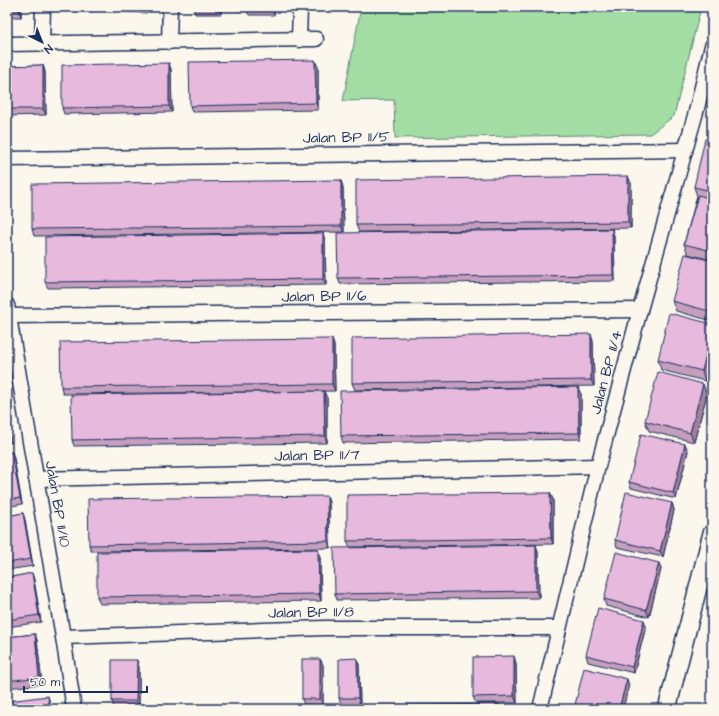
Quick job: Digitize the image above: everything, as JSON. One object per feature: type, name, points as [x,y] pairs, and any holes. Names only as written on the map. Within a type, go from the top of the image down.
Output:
[{"type":"street","points":[[42,44],[44,7]]},
{"type":"street","points":[[169,42],[170,7]]},
{"type":"street","points":[[299,40],[300,7]]},
{"type":"street","points":[[7,44],[316,40]]},
{"type":"street","name":"Jalan BP 11/4","points":[[540,709],[598,466],[696,112],[712,46]]},
{"type":"street","name":"Jalan BP 11/5","points":[[7,159],[685,150]]},
{"type":"street","name":"Jalan BP 11/6","points":[[8,311],[640,310]]},
{"type":"street","name":"Jalan BP 11/10","points":[[8,311],[74,709]]},
{"type":"street","name":"Jalan BP 11/7","points":[[36,478],[598,466]]},
{"type":"street","points":[[667,709],[712,532]]},
{"type":"street","name":"Jalan BP 11/8","points":[[63,637],[325,628],[559,628]]},
{"type":"green space","points":[[361,7],[701,7],[674,116],[650,134],[395,138],[394,100],[343,101]]},
{"type":"building","points":[[7,7],[19,7],[19,10],[7,10]]},
{"type":"building","points":[[272,7],[272,9],[246,8]]},
{"type":"building","points":[[315,60],[316,103],[190,106],[189,62]]},
{"type":"building","points":[[169,63],[169,106],[62,108],[62,65]]},
{"type":"building","points":[[43,65],[43,109],[7,109],[7,66]]},
{"type":"building","points":[[712,111],[712,127],[708,126]]},
{"type":"building","points":[[705,139],[712,141],[712,191],[694,187]]},
{"type":"building","points":[[628,176],[628,222],[356,225],[356,180]]},
{"type":"building","points":[[341,180],[341,226],[32,229],[32,184]]},
{"type":"building","points":[[698,195],[712,199],[712,251],[684,244]]},
{"type":"building","points":[[612,229],[613,275],[338,278],[337,233]]},
{"type":"building","points":[[323,233],[323,279],[45,282],[45,237]]},
{"type":"building","points":[[685,254],[712,261],[712,312],[672,301]]},
{"type":"building","points":[[669,313],[712,324],[712,330],[702,371],[658,360]]},
{"type":"building","points":[[591,334],[591,380],[352,383],[352,338]]},
{"type":"building","points":[[332,339],[332,384],[61,387],[60,342]]},
{"type":"building","points":[[658,372],[703,384],[690,433],[645,421]]},
{"type":"building","points":[[578,387],[579,433],[341,436],[340,391]]},
{"type":"building","points":[[324,391],[325,436],[72,440],[71,395]]},
{"type":"building","points":[[7,425],[9,437],[7,437]]},
{"type":"building","points":[[641,434],[685,444],[673,493],[629,482]]},
{"type":"building","points":[[12,452],[20,498],[7,500],[7,453]]},
{"type":"building","points":[[626,492],[672,503],[660,551],[615,540]]},
{"type":"building","points":[[550,493],[551,538],[347,541],[347,495]]},
{"type":"building","points":[[327,496],[328,541],[89,545],[88,499]]},
{"type":"building","points":[[23,513],[31,559],[7,563],[7,516]]},
{"type":"building","points":[[536,545],[536,591],[335,594],[334,548]]},
{"type":"building","points":[[318,549],[319,594],[97,597],[97,552]]},
{"type":"building","points":[[616,552],[659,563],[646,610],[604,599]]},
{"type":"building","points":[[32,573],[39,615],[7,620],[7,578]]},
{"type":"building","points":[[598,608],[644,620],[632,667],[586,655]]},
{"type":"building","points":[[35,634],[39,677],[7,681],[7,637]]},
{"type":"building","points":[[514,656],[514,696],[473,697],[473,657]]},
{"type":"building","points":[[357,658],[358,698],[339,698],[339,659]]},
{"type":"building","points":[[302,659],[320,659],[320,699],[302,699]]},
{"type":"building","points":[[112,660],[137,660],[136,701],[112,701]]},
{"type":"building","points":[[584,668],[627,679],[619,709],[574,709]]},
{"type":"building","points":[[48,696],[49,709],[9,709],[8,701]]},
{"type":"building","points":[[499,704],[499,709],[340,709],[340,706]]},
{"type":"building","points":[[329,706],[329,709],[121,709]]}]
